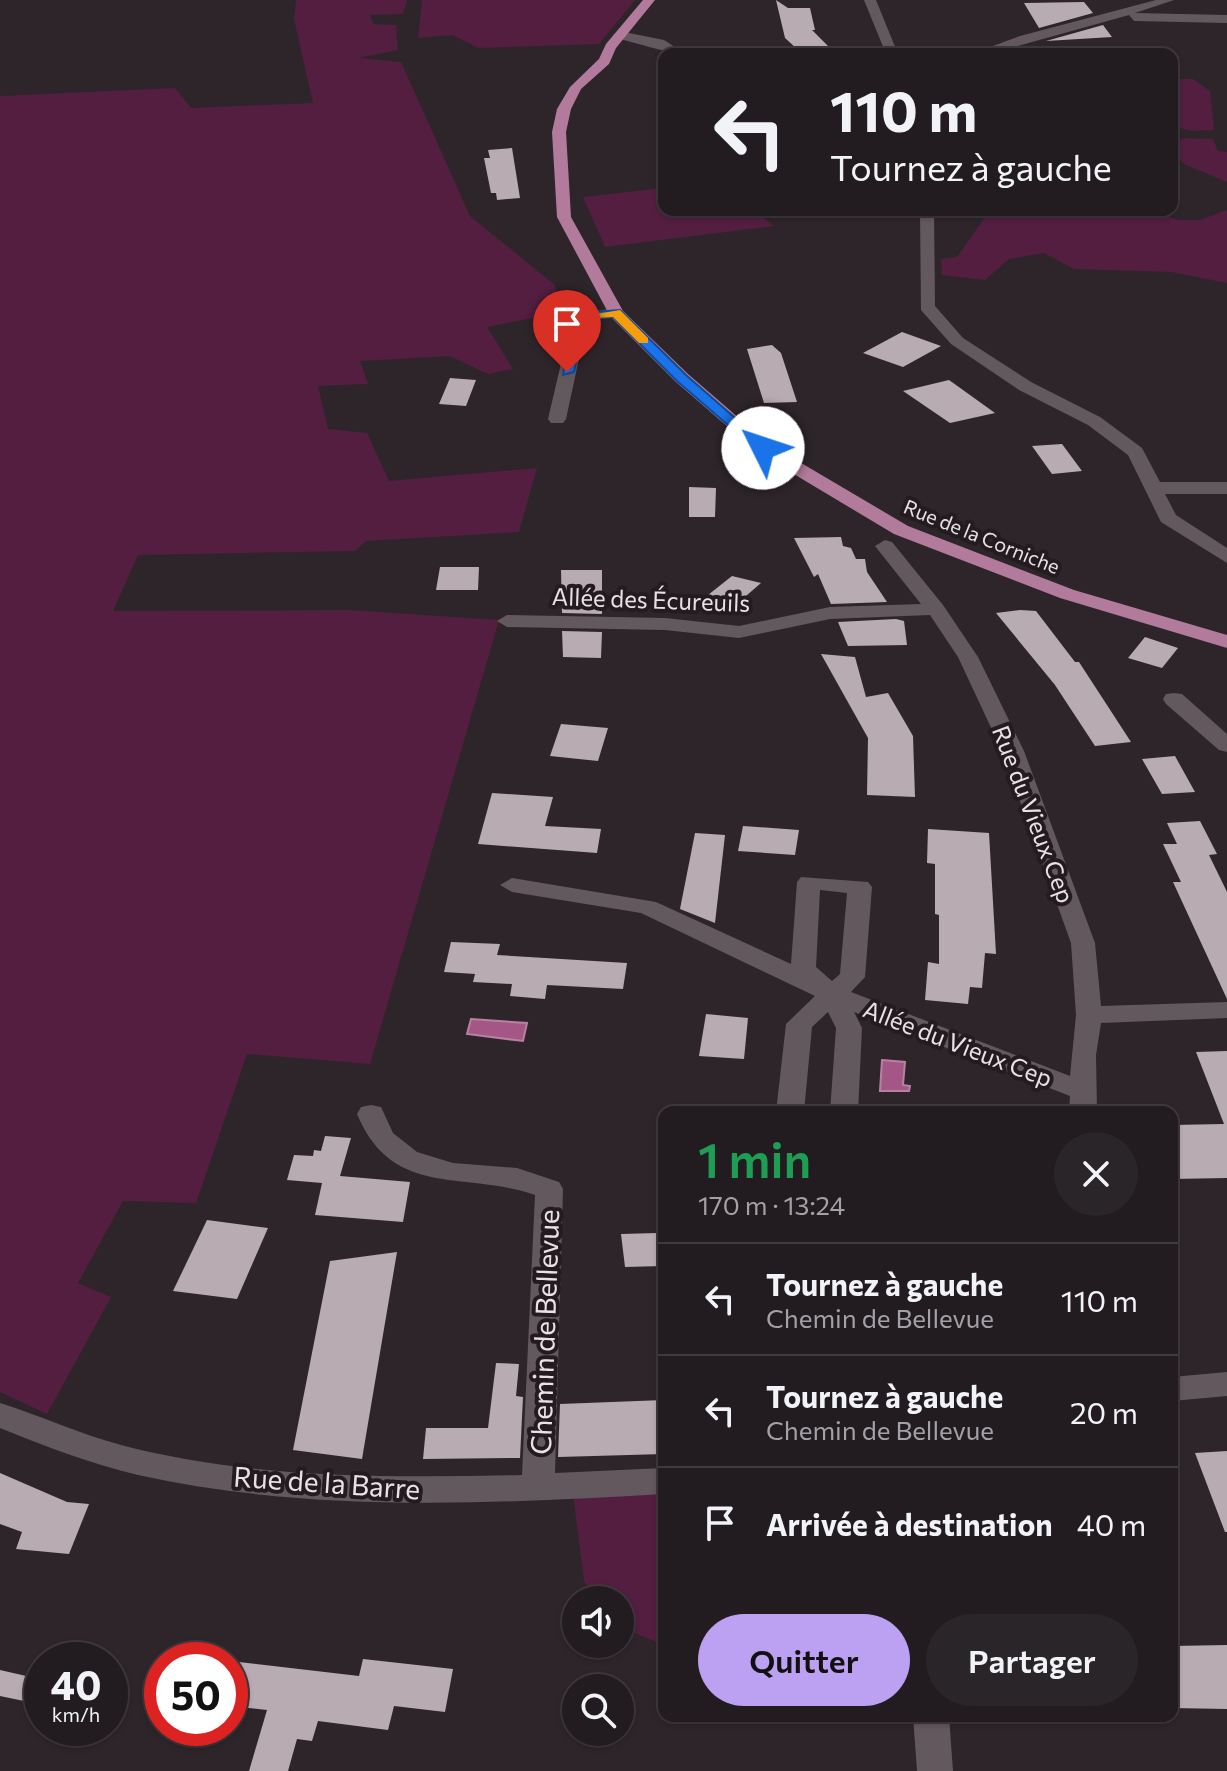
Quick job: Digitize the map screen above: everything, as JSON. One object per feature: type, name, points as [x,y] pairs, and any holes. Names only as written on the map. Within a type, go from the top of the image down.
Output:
[{"type":"main road","name":"Rue de la Corniche","points":[[649,0],[619,35],[605,61],[576,87],[564,109],[559,132],[564,217],[616,313],[682,378],[763,448],[901,530],[972,560],[1067,594],[1227,642]]},
{"type":"street","points":[[870,0],[890,48]]},
{"type":"street","points":[[992,48],[1017,38],[1120,16],[1168,0]]},
{"type":"street","points":[[1120,16],[1227,19]]},
{"type":"street","points":[[619,35],[660,43],[669,48]]},
{"type":"street","points":[[927,216],[927,307],[957,341],[1025,386],[1094,421],[1136,452],[1168,518],[1227,557]]},
{"type":"street","points":[[557,419],[578,325],[587,316],[616,313]]},
{"type":"street","points":[[1156,488],[1227,488]]},
{"type":"street","name":"Rue du Vieux Cep","points":[[885,546],[936,609],[968,657],[1013,751],[1083,943],[1089,1015],[1083,1055],[1083,1102]]},
{"type":"street","name":"Allée des Écureuils","points":[[507,621],[665,624],[739,632],[830,613],[936,609]]},
{"type":"street","points":[[1174,699],[1227,745]]},
{"type":"street","name":"Allée du Vieux Cep","points":[[512,885],[647,907],[833,994],[1083,1102]]},
{"type":"street","name":"Allée du Vieux Cep","points":[[791,1106],[799,1024],[833,994]]},
{"type":"street","name":"Allée du Vieux Cep","points":[[833,994],[849,1028],[844,1106]]},
{"type":"street","points":[[1089,1015],[1227,1010]]},
{"type":"street","name":"Chemin de Bellevue","points":[[371,1114],[381,1138],[407,1159],[453,1173],[517,1178],[549,1189],[538,1488]]},
{"type":"street","points":[[1178,1388],[1227,1384]]},
{"type":"street","name":"Rue de la Barre","points":[[0,1415],[75,1444],[125,1458],[227,1477],[350,1490],[538,1488],[658,1481]]},
{"type":"street","points":[[931,1722],[935,1771]]},
{"type":"shaded area","points":[[296,0],[407,0],[403,14],[370,15],[373,24],[396,25],[398,50],[359,58],[401,62],[470,216],[555,285],[563,312],[487,327],[513,369],[488,374],[450,356],[360,361],[368,384],[318,386],[328,429],[367,433],[389,481],[537,468],[519,532],[366,541],[355,551],[138,555],[113,611],[349,610],[499,620],[370,1064],[247,1054],[196,1203],[123,1201],[78,1283],[111,1297],[47,1414],[0,1392],[0,96],[175,88],[191,108],[313,103],[294,19]]},
{"type":"shaded area","points":[[422,0],[635,0],[599,44],[478,48],[453,35],[418,38]]},
{"type":"shaded area","points":[[1178,79],[1193,79],[1210,91],[1214,130],[1192,131],[1178,128]]},
{"type":"shaded area","points":[[1183,138],[1213,139],[1218,151],[1227,152],[1227,182],[1184,164],[1178,158],[1178,141]]},
{"type":"shaded area","points":[[658,189],[658,216],[762,216],[774,226],[605,247],[583,197]]},
{"type":"shaded area","points":[[1227,210],[1227,283],[1172,272],[1074,269],[1044,253],[1009,259],[985,280],[942,275],[941,259],[957,257],[986,216],[1167,216],[1177,220],[1200,220]]},
{"type":"shaded area","points":[[471,1019],[527,1023],[523,1041],[467,1034]]},
{"type":"shaded area","points":[[882,1060],[905,1062],[903,1085],[910,1086],[909,1091],[880,1091]]},
{"type":"shaded area","points":[[658,1482],[658,1643],[634,1633],[634,1586],[587,1586],[584,1581],[572,1486]]},
{"type":"building","points":[[776,0],[788,8],[810,8],[815,30],[812,30],[829,47],[796,48],[785,38]]},
{"type":"building","points":[[1084,2],[1093,13],[1039,28],[1024,3]]},
{"type":"building","points":[[1103,25],[1112,37],[1046,41]]},
{"type":"building","points":[[512,148],[520,198],[497,200],[496,193],[491,193],[484,158],[490,158],[488,150]]},
{"type":"building","points":[[902,332],[941,346],[903,367],[863,353]]},
{"type":"building","points":[[772,345],[781,353],[797,402],[764,403],[747,349]]},
{"type":"building","points":[[450,378],[476,380],[466,406],[439,404]]},
{"type":"building","points":[[949,380],[995,413],[950,423],[903,391]]},
{"type":"building","points":[[1062,444],[1082,471],[1052,474],[1032,446]]},
{"type":"building","points":[[689,487],[716,488],[715,517],[689,517]]},
{"type":"building","points":[[841,537],[843,546],[851,548],[856,559],[865,559],[867,572],[887,602],[831,604],[818,574],[814,577],[794,538]]},
{"type":"building","points":[[440,567],[479,567],[478,590],[436,590]]},
{"type":"building","points":[[561,570],[602,570],[602,614],[562,613]]},
{"type":"building","points":[[732,576],[761,583],[732,608],[703,599]]},
{"type":"building","points":[[1036,611],[1075,662],[1079,662],[1131,742],[1095,746],[1055,685],[996,613]]},
{"type":"building","points":[[904,621],[907,645],[848,646],[838,622]]},
{"type":"building","points":[[562,631],[602,632],[601,658],[563,657]]},
{"type":"building","points":[[1145,637],[1178,648],[1162,668],[1128,658]]},
{"type":"building","points":[[821,654],[855,657],[866,697],[888,693],[913,736],[915,797],[867,795],[868,738]]},
{"type":"building","points":[[561,724],[608,728],[598,761],[550,756]]},
{"type":"building","points":[[1175,756],[1195,792],[1162,794],[1142,759]]},
{"type":"building","points":[[492,793],[553,797],[545,826],[601,829],[597,853],[478,844]]},
{"type":"building","points":[[1200,821],[1217,854],[1209,855],[1227,892],[1227,999],[1173,882],[1181,882],[1163,844],[1177,844],[1167,823]]},
{"type":"building","points":[[743,826],[799,830],[795,855],[738,851]]},
{"type":"building","points":[[928,829],[989,833],[996,954],[985,953],[982,988],[970,987],[968,1004],[925,1000],[928,962],[939,964],[935,864],[927,863]]},
{"type":"building","points":[[695,833],[725,835],[715,923],[680,909]]},
{"type":"building","points":[[451,942],[500,944],[497,955],[627,963],[623,989],[547,985],[545,999],[510,996],[512,984],[473,982],[475,974],[444,972]]},
{"type":"building","points":[[706,1014],[748,1018],[744,1059],[699,1056]]},
{"type":"building","points":[[1227,1051],[1227,1178],[1178,1179],[1178,1125],[1224,1124],[1196,1052]]},
{"type":"building","points":[[325,1136],[351,1138],[340,1176],[410,1182],[403,1222],[315,1215],[322,1183],[287,1180],[294,1155],[313,1156],[314,1150],[321,1151]]},
{"type":"building","points":[[207,1220],[268,1228],[237,1299],[173,1291]]},
{"type":"building","points":[[657,1233],[658,1266],[625,1267],[621,1234]]},
{"type":"building","points":[[397,1252],[362,1459],[293,1450],[330,1261]]},
{"type":"building","points":[[496,1363],[519,1364],[516,1396],[523,1397],[520,1458],[423,1459],[426,1428],[488,1428]]},
{"type":"building","points":[[658,1400],[658,1454],[558,1457],[560,1404]]},
{"type":"building","points":[[1227,1451],[1227,1532],[1225,1532],[1195,1453]]},
{"type":"building","points":[[0,1473],[67,1502],[89,1504],[69,1554],[16,1549],[22,1532],[0,1524]]},
{"type":"building","points":[[1227,1645],[1227,1709],[1178,1708],[1178,1646]]},
{"type":"building","points":[[363,1659],[453,1669],[445,1712],[394,1706],[388,1730],[318,1721],[312,1741],[297,1739],[288,1771],[249,1771],[267,1710],[248,1708],[248,1663],[359,1676]]},
{"type":"building","points":[[0,1670],[24,1675],[24,1701],[0,1696]]},
{"type":"slow traffic","points":[[597,315],[616,313],[644,340]]},
{"type":"route","points":[[567,372],[578,325],[587,316],[616,313],[682,378],[763,448]]}]
